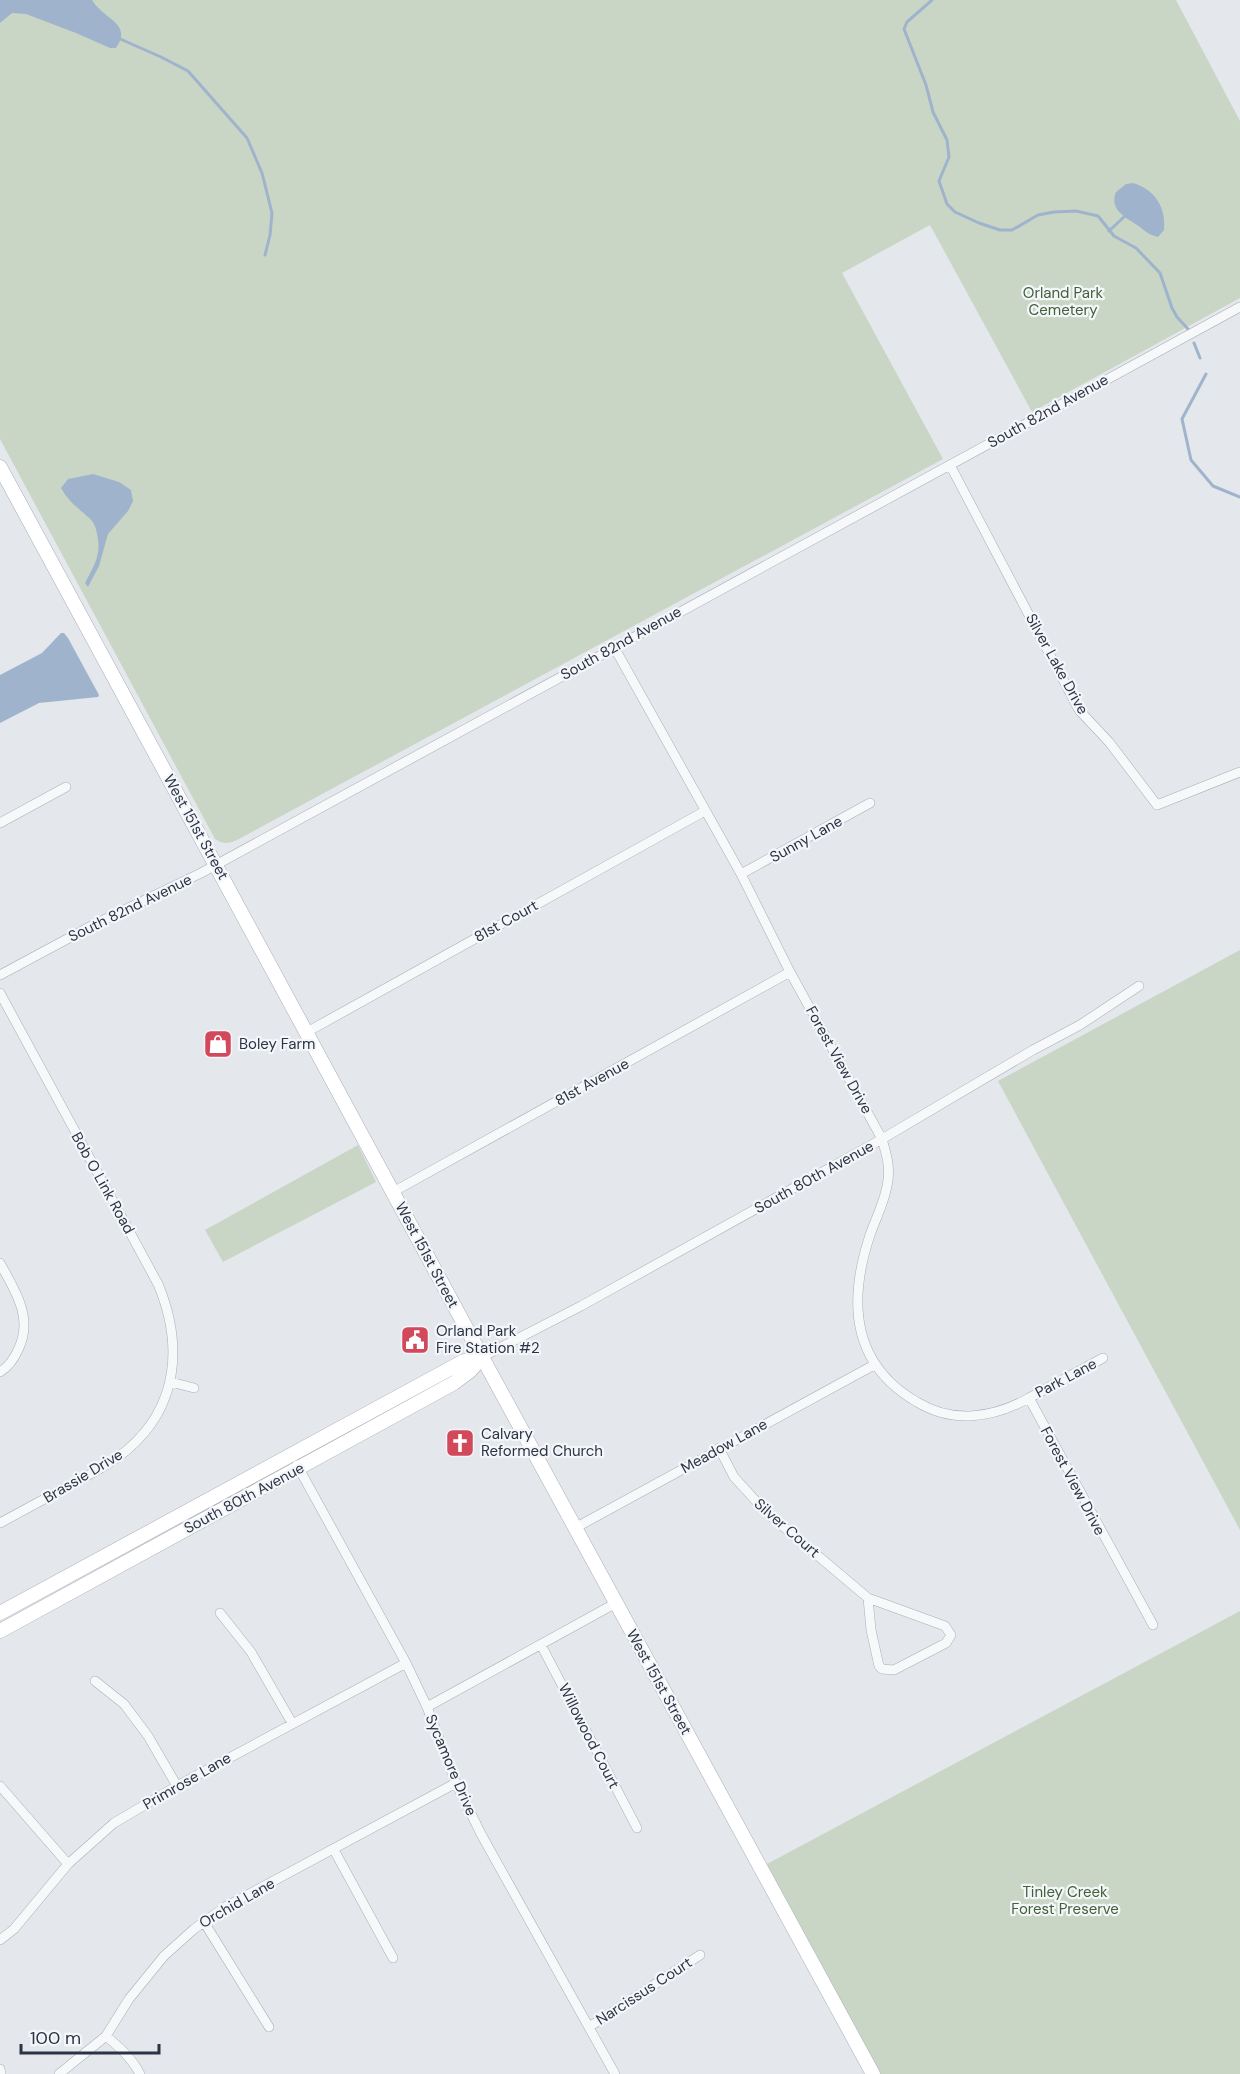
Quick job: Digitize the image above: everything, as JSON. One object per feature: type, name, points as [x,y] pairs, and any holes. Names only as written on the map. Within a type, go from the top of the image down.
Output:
[{"type":"street","name":"South 82nd Avenue","points":[[0,975],[95,924],[201,873],[1240,307]]},
{"type":"street","name":"Silver Lake Drive","points":[[950,465],[1080,710],[1157,805],[1240,772]]},
{"type":"street","name":"West 151st Street","points":[[0,467],[873,2074]]},
{"type":"street","name":"Forest View Drive","points":[[614,647],[741,874],[790,972],[882,1140],[888,1161],[889,1178],[885,1196],[870,1234],[857,1284],[860,1329],[874,1365],[910,1399],[930,1410],[944,1414],[978,1416],[1007,1408],[1029,1398],[1153,1625]]},
{"type":"street","points":[[0,823],[66,787]]},
{"type":"street","name":"Sunny Lane","points":[[741,874],[870,803]]},
{"type":"street","name":"81st Court","points":[[307,1032],[705,811]]},
{"type":"street","name":"81st Avenue","points":[[393,1191],[790,972]]},
{"type":"street","name":"South 80th Avenue","points":[[0,1613],[464,1361],[482,1357],[581,1306],[882,1140],[1033,1050],[1080,1025],[1139,986]]},
{"type":"street","name":"Bob O Link Road","points":[[0,993],[158,1284],[168,1308],[173,1334],[171,1382]]},
{"type":"street","points":[[0,1263],[20,1300],[26,1325],[23,1341],[15,1356],[0,1372]]},
{"type":"street","name":"South 80th Avenue","points":[[0,1631],[454,1383],[470,1371],[482,1357]]},
{"type":"street","name":"Park Lane","points":[[1029,1398],[1103,1358]]},
{"type":"street","name":"Meadow Lane","points":[[576,1528],[874,1365]]},
{"type":"street","points":[[171,1382],[194,1388]]},
{"type":"street","name":"Brassie Drive","points":[[0,1523],[105,1466],[128,1450],[147,1428],[171,1382]]},
{"type":"street","name":"Silver Court","points":[[719,1448],[734,1477],[766,1512],[868,1598],[945,1626],[951,1635],[946,1643],[894,1670],[882,1669],[879,1666],[871,1630],[868,1598]]},
{"type":"street","name":"Sycamore Drive","points":[[291,1455],[405,1663],[427,1707],[456,1782],[481,1834],[615,2074]]},
{"type":"street","points":[[427,1707],[616,1603]]},
{"type":"street","points":[[220,1613],[251,1652],[292,1723]]},
{"type":"street","name":"Willowood Court","points":[[541,1645],[637,1828]]},
{"type":"street","name":"Primrose Lane","points":[[0,1940],[14,1929],[68,1864],[114,1823],[177,1786],[405,1663]]},
{"type":"street","points":[[95,1681],[124,1704],[148,1736],[177,1786]]},
{"type":"street","name":"Orchid Lane","points":[[59,2074],[105,2036],[143,1979],[164,1956],[204,1922],[225,1908],[456,1782]]},
{"type":"street","points":[[0,1786],[68,1864]]},
{"type":"street","points":[[334,1850],[393,1958]]},
{"type":"street","points":[[204,1922],[270,2028]]},
{"type":"street","name":"Narcissus Court","points":[[589,2027],[700,1955]]},
{"type":"street","points":[[105,2036],[125,2051],[140,2074]]},
{"type":"street","points":[[0,2069],[1,2074]]},
{"type":"green space","name":"Orland Park Cemetery","points":[[0,0],[1176,0],[1240,121],[1240,298],[1032,412],[930,225],[842,273],[943,459],[237,840],[223,843],[215,839],[0,439]]},
{"type":"green space","points":[[1240,950],[1240,1530],[998,1081]]},
{"type":"green space","points":[[358,1145],[376,1182],[223,1262],[205,1230]]},
{"type":"green space","name":"Tinley Creek Forest Preserve","points":[[1240,1611],[1240,2074],[881,2074],[767,1864]]},
{"type":"water","points":[[0,0],[92,0],[119,27],[120,40],[116,48],[110,48],[26,14],[12,13],[0,23]]},
{"type":"water","points":[[1133,183],[1148,190],[1161,207],[1164,230],[1158,237],[1149,234],[1116,208],[1114,198],[1116,192],[1126,184]]},
{"type":"water","points":[[93,474],[119,482],[131,490],[133,501],[128,511],[108,534],[99,566],[88,587],[85,583],[98,554],[96,530],[92,521],[70,501],[61,488],[68,479]]},
{"type":"water","points":[[61,633],[68,638],[98,697],[39,703],[0,723],[0,675],[42,653]]},
{"type":"waterway","points":[[932,0],[907,22],[904,29],[926,85],[933,112],[947,140],[949,157],[939,181],[947,204],[955,212],[1000,230],[1012,230],[1038,215],[1054,212],[1076,211],[1098,216],[1114,236],[1136,248],[1160,273],[1172,308],[1188,329]]},
{"type":"waterway","points":[[118,38],[188,71],[247,138],[262,173],[272,213],[265,255]]},
{"type":"waterway","points":[[1109,231],[1125,216]]},
{"type":"waterway","points":[[1194,343],[1200,358]]},
{"type":"waterway","points":[[1206,374],[1182,419],[1191,460],[1213,486],[1240,497]]},
{"type":"place","name":"Boley Farm","points":[[218,1044]]},
{"type":"place","name":"Orland Park Fire Station #2","points":[[415,1340]]},
{"type":"place","name":"Calvary Reformed Church","points":[[460,1443]]}]
